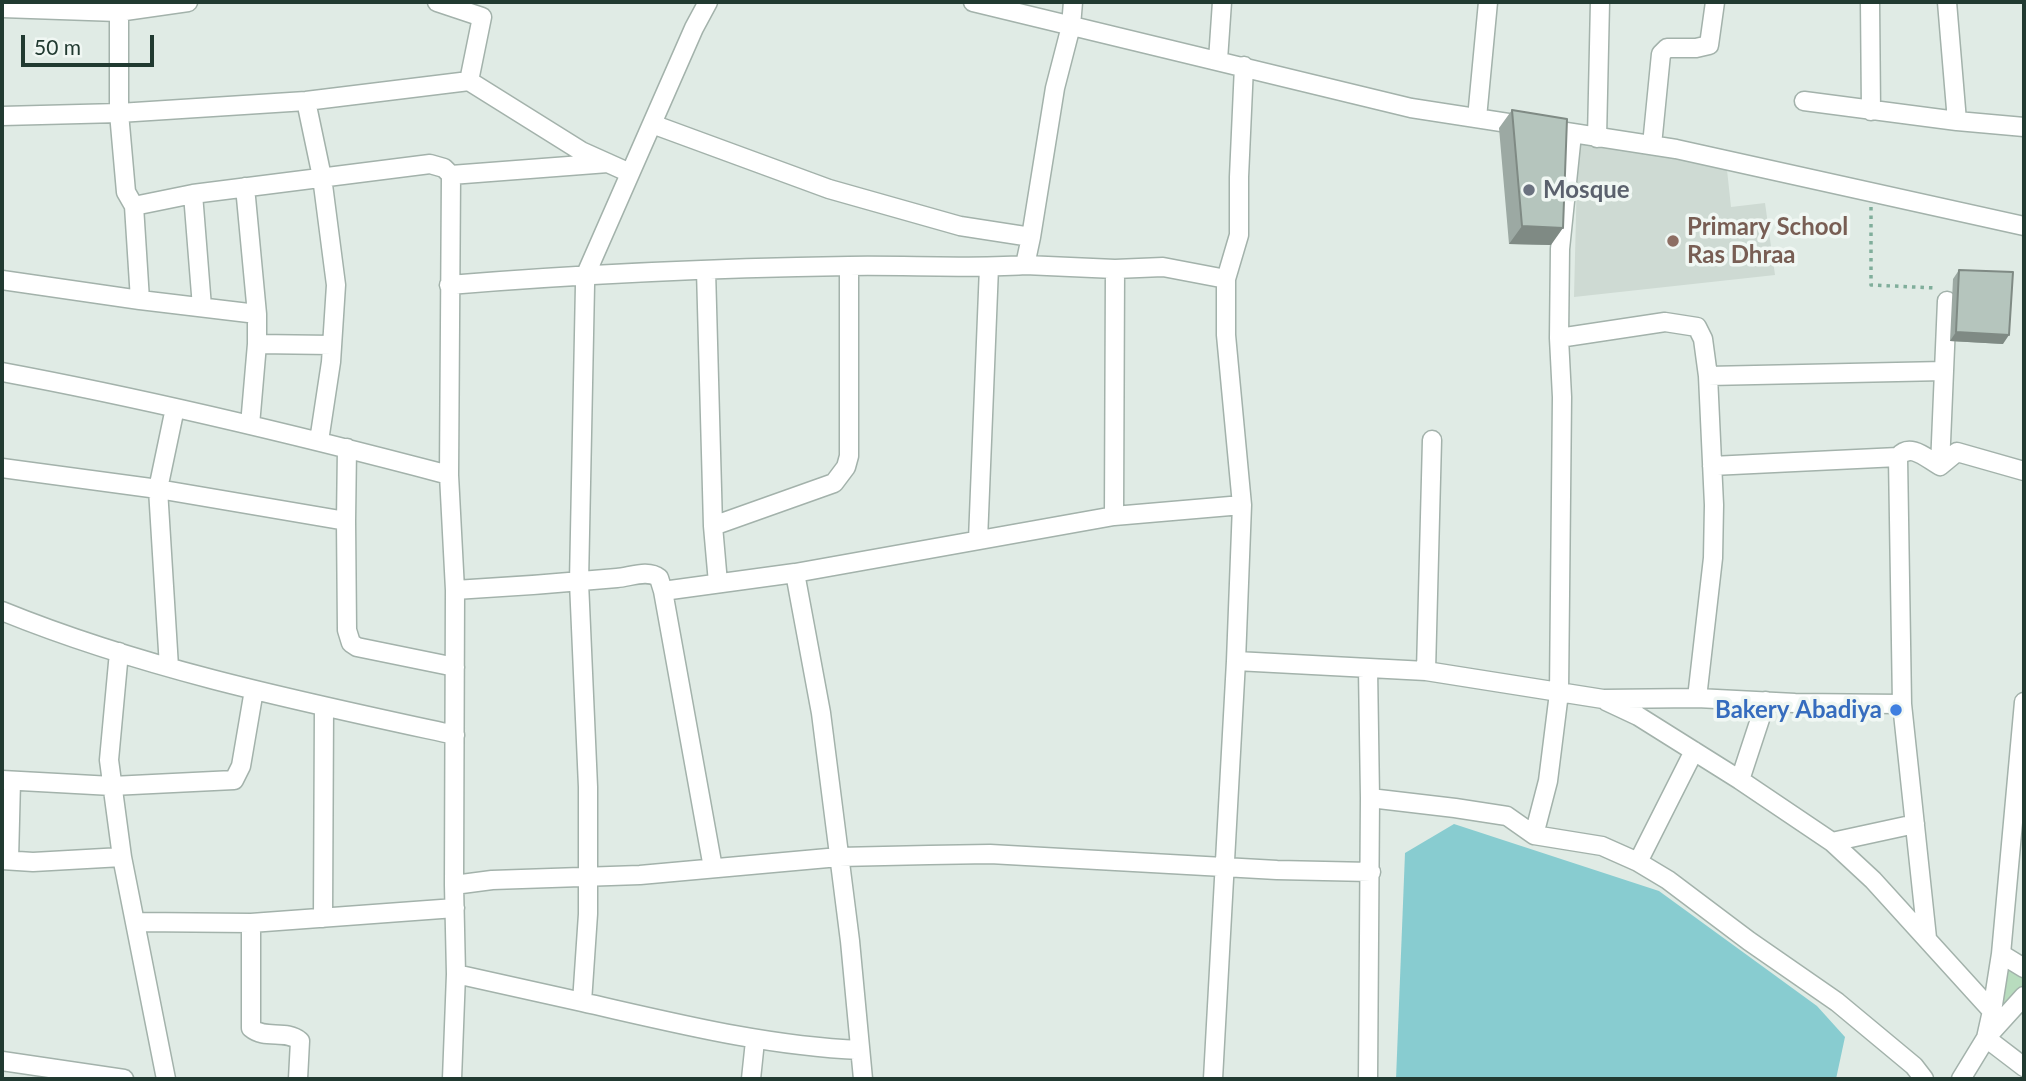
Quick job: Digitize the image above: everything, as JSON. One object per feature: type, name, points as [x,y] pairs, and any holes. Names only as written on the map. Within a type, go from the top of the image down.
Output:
[{"type":"street","points":[[2,8],[119,7],[188,2]]},
{"type":"street","points":[[437,2],[484,9],[469,81]]},
{"type":"street","points":[[582,1002],[588,914],[588,787],[579,582],[586,274],[694,28],[708,2]]},
{"type":"street","points":[[973,2],[1411,108],[1652,145],[2024,226]]},
{"type":"street","points":[[1025,265],[1055,88],[1071,26],[1073,2]]},
{"type":"street","points":[[1218,60],[1223,2]]},
{"type":"street","points":[[1477,118],[1488,2]]},
{"type":"street","points":[[1597,138],[1600,2]]},
{"type":"street","points":[[1652,145],[1661,54],[1667,48],[1709,45],[1715,2]]},
{"type":"street","points":[[1870,2],[1871,111]]},
{"type":"street","points":[[1947,2],[1957,121]]},
{"type":"street","points":[[119,7],[119,113],[127,192],[134,206],[140,300]]},
{"type":"street","points":[[1213,1079],[1236,661],[1241,505],[1226,335],[1226,279],[1239,234],[1244,66]]},
{"type":"street","points":[[2,116],[119,113],[306,101],[469,81],[525,117],[631,173]]},
{"type":"street","points":[[306,101],[322,177],[336,285],[332,345],[319,441]]},
{"type":"street","points":[[1804,101],[2024,127]]},
{"type":"street","points":[[652,124],[829,189],[960,226],[1031,237]]},
{"type":"street","points":[[1534,835],[1548,781],[1559,693],[1562,397],[1559,338],[1560,249],[1572,134]]},
{"type":"street","points":[[134,206],[193,194],[430,164],[444,168],[451,174],[608,163]]},
{"type":"street","points":[[451,174],[449,475],[455,590],[456,735],[456,974],[452,1079]]},
{"type":"street","points":[[245,187],[257,314],[250,425]]},
{"type":"street","points":[[193,194],[202,307]]},
{"type":"street","points":[[449,285],[586,274],[849,266],[1025,265],[1115,269],[1163,267],[1226,279]]},
{"type":"street","points":[[713,526],[834,483],[846,467],[849,456],[849,266]]},
{"type":"street","points":[[978,540],[989,267]]},
{"type":"street","points":[[1114,516],[1115,269]]},
{"type":"street","points":[[706,270],[713,526],[718,583]]},
{"type":"street","points":[[2,280],[257,314]]},
{"type":"street","points":[[1940,466],[1947,301]]},
{"type":"street","points":[[1559,338],[1665,322],[1697,327],[1703,339],[1709,376],[1713,558],[1697,698]]},
{"type":"street","points":[[257,344],[332,345]]},
{"type":"street","points":[[1709,376],[1944,371]]},
{"type":"street","points":[[2,372],[250,425],[449,475]]},
{"type":"street","points":[[169,667],[158,489],[174,408]]},
{"type":"street","points":[[1426,671],[1432,440]]},
{"type":"street","points":[[347,448],[347,630],[351,643],[357,647],[455,667]]},
{"type":"street","points":[[1712,466],[1898,457],[1906,451],[1914,450],[1940,466]]},
{"type":"street","points":[[1940,466],[1957,452],[2024,471]]},
{"type":"street","points":[[1898,457],[1902,704],[1927,938]]},
{"type":"street","points":[[2,468],[158,489],[346,521]]},
{"type":"street","points":[[663,591],[795,573],[1114,516],[1241,505]]},
{"type":"street","points":[[455,590],[579,582],[648,573],[659,578],[713,868]]},
{"type":"street","points":[[795,573],[815,671],[850,941],[863,1079]]},
{"type":"street","points":[[2,611],[50,631],[169,667],[254,690],[456,735]]},
{"type":"street","points":[[119,652],[110,739],[112,786],[122,857],[166,1079]]},
{"type":"street","points":[[1236,661],[1426,671],[1603,699],[1697,698],[1902,704]]},
{"type":"street","points":[[1368,668],[1371,872],[1368,1079]]},
{"type":"street","points":[[122,857],[33,862],[6,860],[6,780],[112,786],[233,780],[241,766],[254,690]]},
{"type":"street","points":[[1603,699],[1638,716],[1832,842],[1873,880],[1992,1011]]},
{"type":"street","points":[[1740,780],[1766,701]]},
{"type":"street","points":[[1986,1038],[2001,954],[2024,702]]},
{"type":"street","points":[[323,918],[324,706]]},
{"type":"street","points":[[1638,862],[1694,751]]},
{"type":"street","points":[[2017,771],[2024,754]]},
{"type":"street","points":[[1370,798],[1507,816],[1534,835],[1602,846],[1638,862],[1668,880],[1837,1002],[1914,1066],[1924,1079]]},
{"type":"street","points":[[1832,842],[1915,824]]},
{"type":"street","points":[[454,885],[492,880],[640,875],[839,857],[990,854],[1277,870],[1371,872]]},
{"type":"street","points":[[136,922],[251,923],[455,908]]},
{"type":"street","points":[[251,923],[251,1028],[264,1034],[294,1036],[300,1041],[298,1079]]},
{"type":"street","points":[[2001,954],[2024,968]]},
{"type":"street","points":[[456,974],[755,1041],[812,1048],[860,1050]]},
{"type":"street","points":[[1961,1079],[1986,1038],[2024,996]]},
{"type":"street","points":[[1986,1038],[2024,1067]]},
{"type":"street","points":[[751,1079],[755,1041]]},
{"type":"street","points":[[2,1061],[48,1074],[124,1079]]},
{"type":"path","points":[[1871,191],[1871,285],[1948,288],[1947,301]]},
{"type":"shaded area","name":"Primary School Ras Dhraa","points":[[1578,135],[1725,151],[1731,207],[1765,203],[1775,275],[1574,297]]},
{"type":"green space","points":[[2002,963],[2024,976],[2024,984],[1991,1016]]},
{"type":"water","points":[[1454,824],[1659,891],[1817,1006],[1845,1037],[1836,1079],[1396,1079],[1405,853]]},
{"type":"building","name":"Mosque","points":[[1512,110],[1567,119],[1563,228],[1522,226]]},
{"type":"building","points":[[1959,270],[2013,272],[2009,335],[1956,332]]},
{"type":"place","name":"Mosque","points":[[1529,190]]},
{"type":"place","name":"Primary School Ras Dhraa","points":[[1673,241]]},
{"type":"place","name":"Bakery Abadiya","points":[[1896,710]]}]
